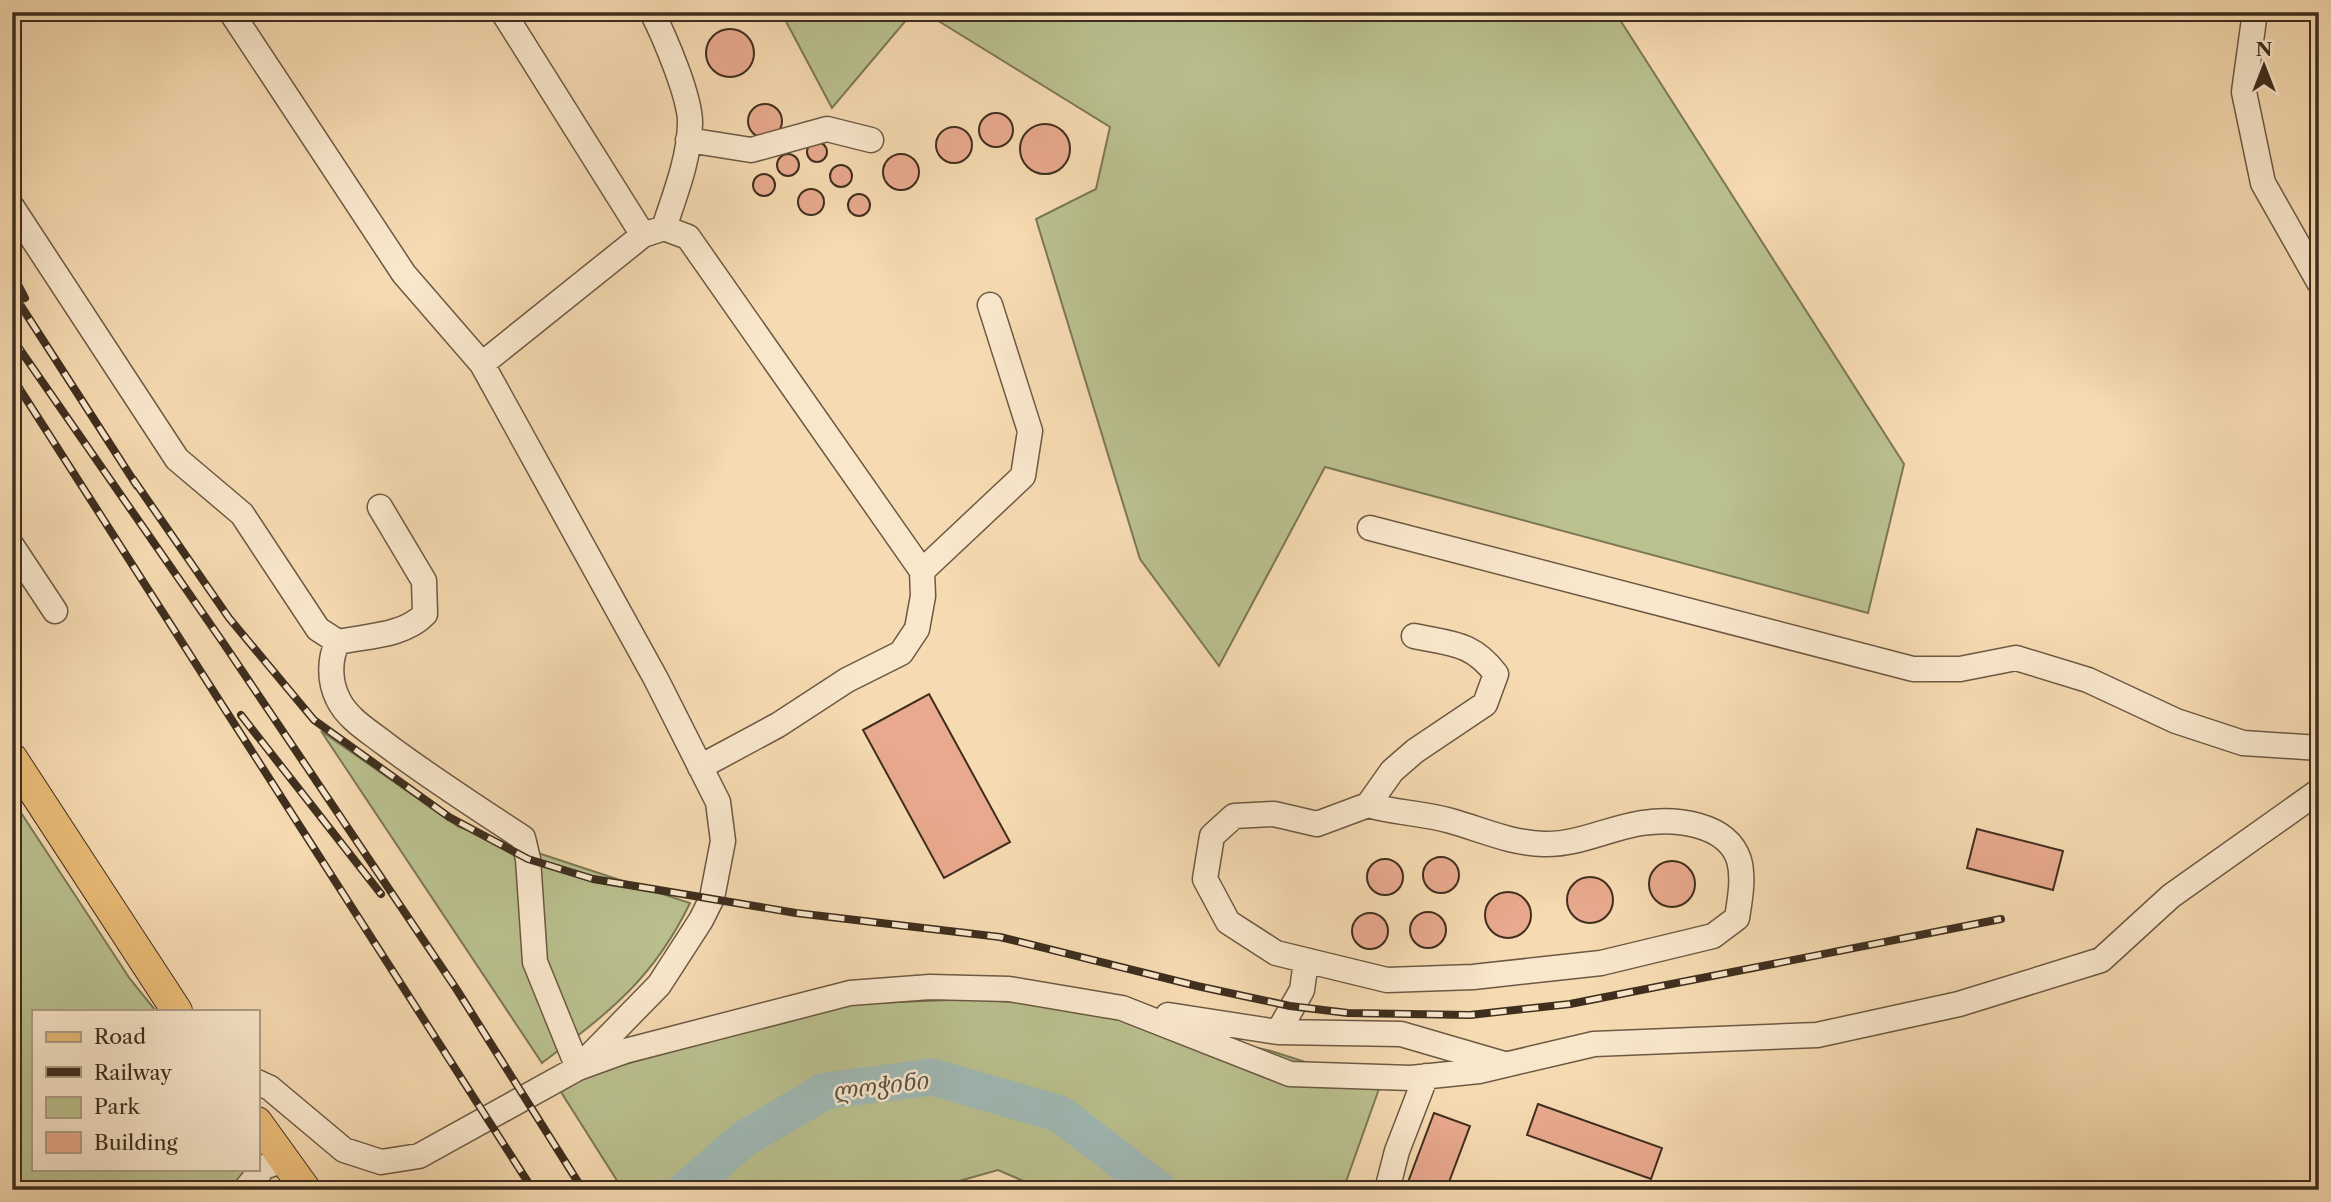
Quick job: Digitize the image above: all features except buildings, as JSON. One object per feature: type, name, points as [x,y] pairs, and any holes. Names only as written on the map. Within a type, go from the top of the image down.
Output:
[{"type":"main road","points":[[12,758],[176,1010]]},
{"type":"main road","points":[[259,1129],[269,1164],[306,1190]]},
{"type":"street","points":[[231,12],[404,274],[482,364],[656,679],[718,802],[723,841],[712,898],[701,920],[659,985],[578,1068]]},
{"type":"street","points":[[503,12],[654,231],[688,237],[922,571],[923,596],[917,629],[901,653],[847,680],[778,725],[700,767]]},
{"type":"street","points":[[482,364],[654,231],[687,156],[690,121],[665,37],[652,12]]},
{"type":"street","points":[[665,37],[677,12]]},
{"type":"street","points":[[2255,12],[2244,92],[2263,183],[2319,282]]},
{"type":"street","points":[[688,140],[751,150],[827,129],[871,140]]},
{"type":"street","points":[[12,207],[177,459],[242,514],[318,629],[338,642],[403,630],[425,614],[424,581],[380,507]]},
{"type":"street","points":[[922,571],[1023,476],[1030,431],[990,305]]},
{"type":"street","points":[[1370,528],[1913,669],[1960,669],[2016,658],[2088,680],[2176,722],[2243,743],[2319,748]]},
{"type":"street","points":[[12,546],[55,611]]},
{"type":"street","points":[[1368,805],[1397,813],[1449,821],[1504,840],[1546,844],[1580,840],[1643,822],[1689,824],[1720,833],[1738,858],[1742,886],[1737,918],[1713,936],[1601,963],[1473,977],[1387,980],[1276,953],[1228,922],[1206,879],[1212,836],[1234,816],[1274,814],[1317,824],[1368,805],[1392,771],[1415,751],[1485,704],[1496,674],[1482,655],[1461,646],[1414,636]]},
{"type":"street","points":[[338,642],[332,654],[332,683],[349,716],[426,775],[523,838],[528,859],[535,962],[578,1068]]},
{"type":"street","points":[[1122,1008],[1290,1074],[1426,1076],[1506,1065],[1594,1044],[1817,1035],[1959,1004],[2101,960],[2171,895],[2319,792]]},
{"type":"street","points":[[1278,1032],[1302,990],[1306,961]]},
{"type":"street","points":[[259,1083],[270,1087],[344,1150],[381,1162],[419,1156],[578,1068],[625,1051],[850,993],[930,987],[1009,989],[1278,1032],[1401,1034],[1506,1065]]},
{"type":"street","points":[[1387,1190],[1397,1151],[1426,1076]]},
{"type":"street","points":[[245,1190],[269,1164]]},
{"type":"green space","points":[[781,12],[913,12],[832,108]]},
{"type":"green space","points":[[924,12],[1615,12],[1904,464],[1868,613],[1325,467],[1219,666],[1140,559],[1036,219],[1096,189],[1110,127]]},
{"type":"green space","points":[[321,731],[459,827],[690,903],[661,953],[627,993],[588,1028],[542,1063]]},
{"type":"green space","points":[[12,799],[130,979],[155,1010],[32,1010],[32,1170],[247,1172],[231,1190],[12,1190]]},
{"type":"green space","points":[[974,999],[1078,1007],[1271,1051],[1380,1086],[1343,1190],[1044,1190],[998,1170],[927,1190],[623,1190],[561,1092],[592,1073],[849,1004]]},
{"type":"waterway","name":"ლოჭინი","points":[[685,1190],[744,1139],[825,1091],[932,1077],[1060,1114],[1159,1190]]},
{"type":"railway","points":[[12,273],[25,298]]},
{"type":"railway","points":[[12,292],[137,486]]},
{"type":"railway","points":[[12,338],[224,644],[457,990],[583,1190]]},
{"type":"railway","points":[[12,377],[533,1190]]},
{"type":"railway","points":[[133,479],[229,618],[314,720],[449,817],[528,859],[593,879],[796,913],[1000,937],[1197,986],[1290,1006],[1348,1013],[1470,1015],[1570,1004],[2001,919]]},
{"type":"railway","points":[[241,715],[381,894]]}]
